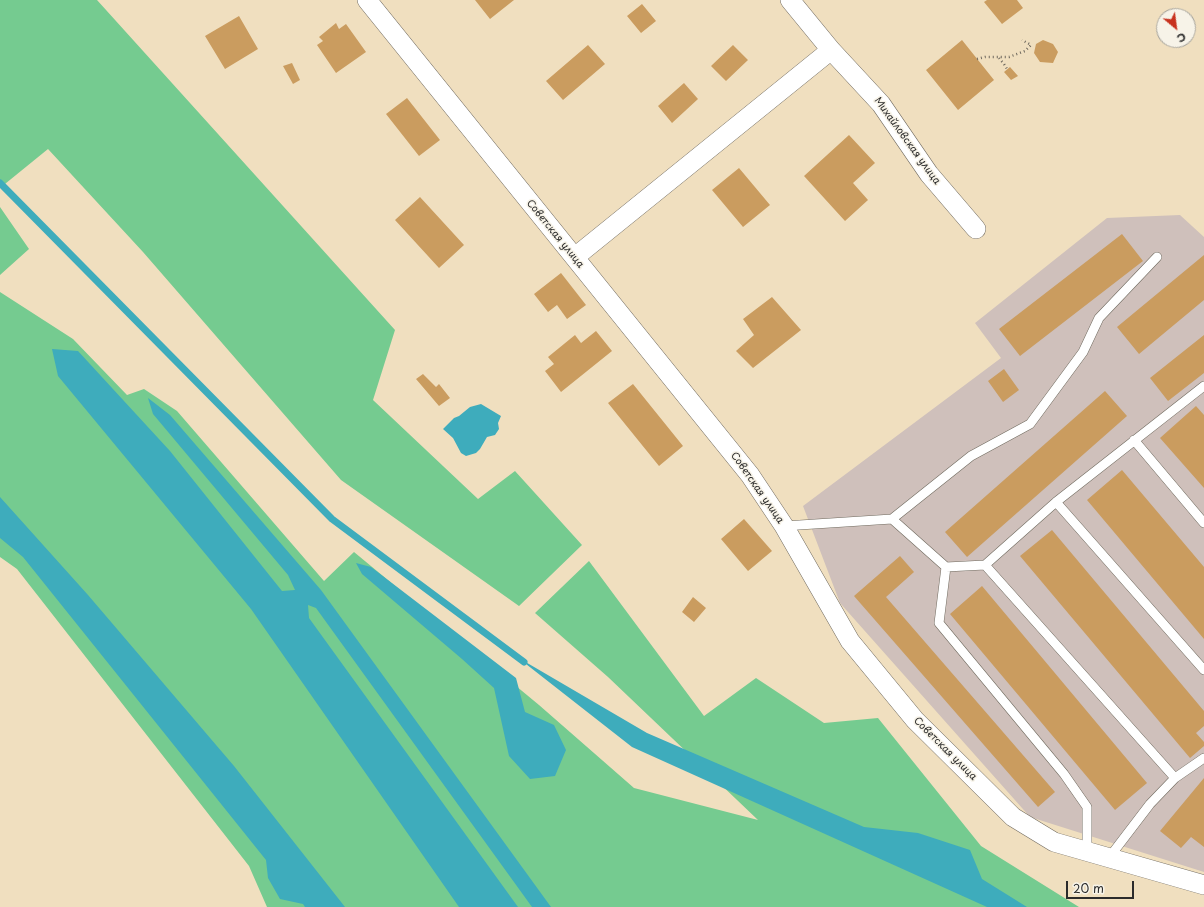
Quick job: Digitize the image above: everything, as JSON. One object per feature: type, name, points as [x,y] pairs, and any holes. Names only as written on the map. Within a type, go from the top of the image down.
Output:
[{"type":"street","name":"Советская улица","points":[[367,0],[750,475],[784,526],[850,641],[915,720],[1014,817],[1054,842],[1108,859],[1202,882]]},
{"type":"street","name":"Михайловская улица","points":[[790,0],[831,50],[881,104],[929,174],[976,229]]},
{"type":"street","points":[[575,257],[831,50]]},
{"type":"lane","points":[[784,526],[892,519],[971,456],[1030,424],[1082,352],[1099,318],[1157,257]]},
{"type":"lane","points":[[892,519],[946,567],[985,565],[1056,502],[1204,386]]},
{"type":"lane","points":[[1134,440],[1204,523]]},
{"type":"lane","points":[[1056,502],[1204,670]]},
{"type":"lane","points":[[985,565],[1175,778]]},
{"type":"lane","points":[[946,567],[939,623],[1064,774],[1086,807],[1087,852]]},
{"type":"lane","points":[[1108,859],[1150,804],[1175,778],[1204,758]]},
{"type":"path","points":[[977,59],[1009,57],[1032,45],[1022,40]]},
{"type":"path","points":[[998,58],[1007,69]]},
{"type":"shaded area","points":[[1180,215],[1204,237],[1204,872],[1030,817],[840,603],[803,506],[1001,358],[975,323],[1107,218]]},
{"type":"green space","points":[[0,0],[97,0],[395,330],[373,400],[478,499],[515,471],[582,545],[519,606],[341,480],[143,252],[48,149],[0,188]]},
{"type":"green space","points":[[0,207],[29,249],[0,275]]},
{"type":"green space","points":[[0,292],[73,339],[127,395],[144,389],[177,411],[324,581],[354,552],[539,705],[634,788],[758,820],[608,677],[535,613],[589,561],[704,716],[756,678],[824,723],[878,718],[981,846],[1079,907],[267,907],[249,866],[17,569],[0,557]]},
{"type":"water","points":[[52,349],[78,351],[170,451],[282,591],[295,590],[288,575],[153,414],[148,398],[170,415],[321,590],[551,907],[532,907],[316,608],[308,605],[309,618],[518,907],[459,907],[251,609],[58,376]]},
{"type":"water","points":[[481,404],[501,416],[498,423],[499,429],[495,435],[487,437],[476,453],[466,456],[461,453],[453,438],[443,429],[454,418],[470,407]]},
{"type":"water","points":[[0,497],[88,595],[234,766],[345,907],[305,907],[303,904],[280,899],[268,878],[266,860],[23,557],[0,538]]},
{"type":"water","points":[[356,563],[371,567],[516,678],[525,712],[554,725],[566,750],[555,776],[530,779],[509,756],[494,688],[362,574]]},
{"type":"water","points":[[517,657],[647,733],[864,827],[918,833],[970,850],[982,879],[1027,907],[987,907],[632,747]]},
{"type":"building","points":[[475,0],[514,0],[490,19]]},
{"type":"building","points":[[987,0],[1017,0],[1023,8],[1002,24],[984,2]]},
{"type":"building","points":[[642,4],[656,21],[641,33],[627,16]]},
{"type":"building","points":[[239,16],[258,49],[225,69],[205,36]]},
{"type":"building","points":[[336,23],[339,29],[346,24],[366,52],[336,73],[317,45],[323,41],[319,37]]},
{"type":"building","points":[[962,40],[994,80],[958,110],[926,70]]},
{"type":"building","points":[[1043,40],[1053,44],[1058,52],[1053,63],[1040,62],[1034,53],[1036,44]]},
{"type":"building","points":[[588,45],[605,64],[563,100],[546,81]]},
{"type":"building","points":[[733,45],[748,60],[726,81],[711,66]]},
{"type":"building","points":[[292,63],[300,80],[293,84],[283,66]]},
{"type":"building","points":[[1010,67],[1018,76],[1011,80],[1004,72]]},
{"type":"building","points":[[684,83],[698,99],[672,123],[658,106]]},
{"type":"building","points":[[407,98],[440,140],[419,156],[386,114]]},
{"type":"building","points":[[849,135],[875,163],[853,183],[868,200],[845,221],[804,176]]},
{"type":"building","points":[[739,168],[770,205],[743,227],[712,190]]},
{"type":"building","points":[[420,197],[464,245],[439,268],[395,220]]},
{"type":"building","points":[[1122,234],[1143,261],[1020,356],[999,329]]},
{"type":"building","points":[[1204,255],[1204,300],[1139,354],[1117,327]]},
{"type":"building","points":[[561,273],[586,305],[567,319],[557,305],[548,312],[534,294]]},
{"type":"building","points":[[772,297],[801,330],[753,368],[736,351],[754,335],[743,319]]},
{"type":"building","points":[[596,331],[612,351],[561,392],[545,371],[554,364],[548,357],[575,335],[581,343]]},
{"type":"building","points":[[1204,335],[1204,373],[1168,401],[1150,378]]},
{"type":"building","points":[[1004,369],[1019,390],[1003,402],[988,381]]},
{"type":"building","points":[[423,374],[436,387],[439,384],[450,398],[439,406],[416,379]]},
{"type":"building","points":[[633,384],[683,446],[659,466],[608,403]]},
{"type":"building","points":[[1105,391],[1127,416],[967,557],[945,532]]},
{"type":"building","points":[[1196,406],[1204,415],[1204,488],[1160,438]]},
{"type":"building","points":[[1122,470],[1204,567],[1204,639],[1087,500]]},
{"type":"building","points":[[744,519],[772,551],[748,571],[721,539]]},
{"type":"building","points":[[1052,530],[1204,711],[1204,726],[1196,733],[1204,742],[1204,746],[1190,758],[1020,556]]},
{"type":"building","points":[[900,556],[914,572],[886,597],[1055,792],[1038,807],[854,596]]},
{"type":"building","points":[[982,586],[1147,783],[1115,810],[950,614]]},
{"type":"building","points":[[693,597],[706,608],[694,622],[682,612]]},
{"type":"building","points":[[1204,778],[1204,847],[1191,837],[1181,848],[1160,831]]},
{"type":"waterway","points":[[0,183],[332,519],[524,662]]}]
